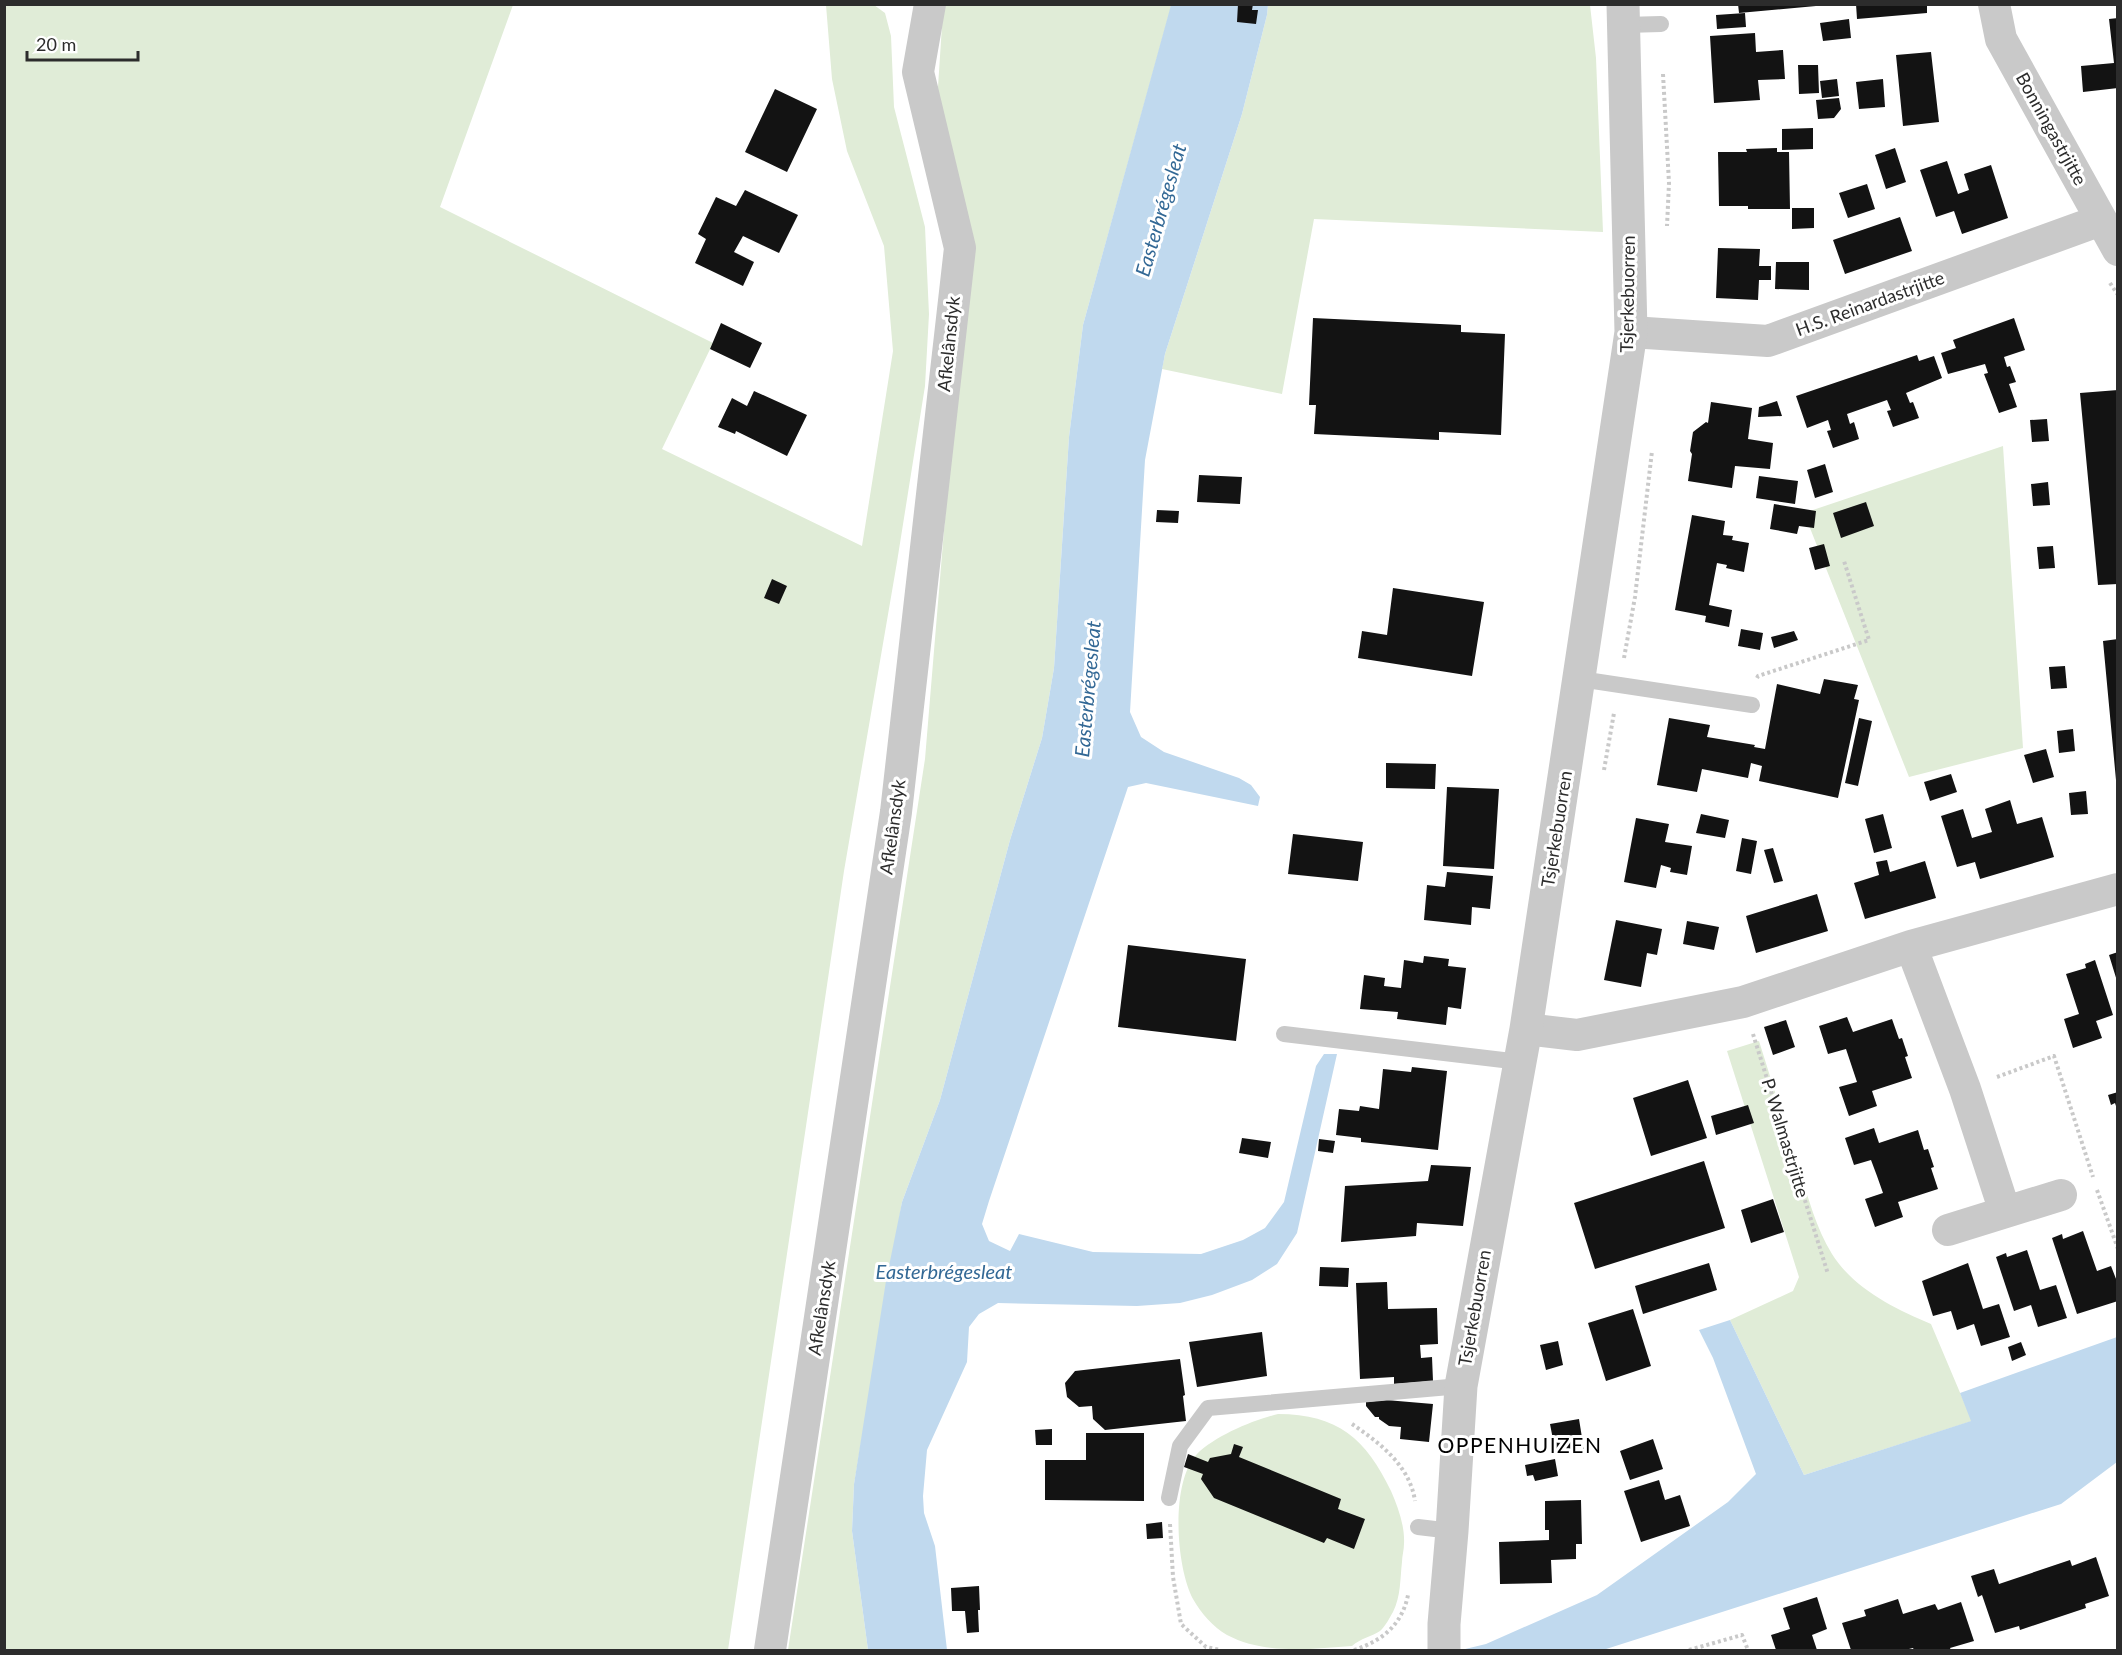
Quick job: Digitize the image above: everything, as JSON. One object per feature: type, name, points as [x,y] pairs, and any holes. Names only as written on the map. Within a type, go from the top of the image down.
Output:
[{"type":"street","name":"Afkelânsdyk","points":[[770,1650],[896,812],[960,248],[918,72],[930,4]]},
{"type":"street","name":"Bonningastrjitte","points":[[1994,4],[2001,39],[2118,250]]},
{"type":"street","name":"Tsjerkebuorren","points":[[1444,1637],[1461,1386],[1526,1029],[1631,332],[1624,15]]},
{"type":"street","name":"H.S. Reinardastrjitte","points":[[1631,332],[1768,341],[2101,220]]},
{"type":"street","points":[[1526,1029],[1577,1035],[1743,1002],[1911,946],[2118,889]]},
{"type":"street","points":[[1911,946],[1965,1089],[2005,1212]]},
{"type":"street","points":[[1948,1230],[2061,1195]]},
{"type":"lane","points":[[1624,15],[1661,24]]},
{"type":"lane","points":[[1580,679],[1620,683],[1752,705]]},
{"type":"lane","points":[[1284,1034],[1520,1062]]},
{"type":"lane","points":[[1169,1498],[1180,1446],[1209,1408],[1461,1386]]},
{"type":"lane","points":[[1418,1527],[1452,1531]]},
{"type":"path","points":[[1752,705],[1758,676],[1869,640],[1844,561]]},
{"type":"path","name":"P. Walmastrjitte","points":[[1743,1002],[1828,1274]]},
{"type":"path","points":[[1965,1089],[2054,1056],[2118,1249]]},
{"type":"path","points":[[1317,1400],[1362,1431],[1395,1458],[1413,1486],[1418,1527]]},
{"type":"path","points":[[1169,1498],[1173,1577],[1181,1624],[1206,1647],[1220,1650]]},
{"type":"path","points":[[1354,1650],[1383,1638],[1405,1611],[1408,1592]]},
{"type":"path","points":[[1689,1650],[1742,1635],[1748,1650]]},
{"type":"green space","points":[[945,4],[1171,5],[1171,7],[1083,325],[1069,437],[1054,668],[1042,738],[1010,840],[940,1100],[902,1202],[854,1484],[852,1531],[868,1650],[788,1650],[925,759],[956,386],[938,87]]},
{"type":"green space","points":[[5,5],[513,5],[440,207],[713,343],[662,449],[862,546],[893,351],[884,246],[847,151],[832,79],[826,5],[874,5],[885,13],[891,36],[894,107],[925,227],[929,314],[925,386],[844,871],[728,1650],[5,1650]]},
{"type":"green space","points":[[1268,5],[1590,5],[1596,58],[1603,232],[1314,219],[1282,394],[1162,369],[1242,114]]},
{"type":"green space","points":[[2003,446],[2023,748],[1909,777],[1804,513]]},
{"type":"green space","points":[[1759,1041],[1809,1201],[1826,1244],[1841,1266],[1863,1287],[1903,1312],[1931,1324],[1972,1421],[1804,1475],[1730,1320],[1793,1291],[1799,1277],[1727,1051]]},
{"type":"green space","points":[[1278,1414],[1317,1419],[1348,1433],[1371,1457],[1391,1491],[1398,1510],[1404,1544],[1396,1606],[1380,1631],[1352,1646],[1288,1649],[1257,1646],[1242,1641],[1222,1632],[1208,1619],[1193,1599],[1187,1585],[1178,1525],[1179,1504],[1188,1467],[1197,1454],[1224,1435],[1257,1420]]},
{"type":"water","name":"Easterbrégesleat","points":[[1171,5],[1268,5],[1242,114],[1165,354],[1145,460],[1130,712],[1141,737],[1164,752],[1239,778],[1251,785],[1260,797],[1258,806],[1146,783],[1128,787],[989,1201],[982,1224],[989,1241],[1010,1251],[1019,1234],[1093,1252],[1201,1254],[1243,1240],[1265,1228],[1284,1202],[1316,1066],[1324,1054],[1337,1054],[1297,1233],[1277,1264],[1252,1280],[1212,1295],[1180,1303],[1137,1306],[998,1303],[979,1314],[969,1327],[967,1362],[927,1450],[923,1496],[924,1513],[935,1546],[947,1650],[868,1650],[852,1531],[854,1484],[886,1281],[902,1202],[940,1100],[1010,840],[1042,738],[1054,668],[1069,437],[1083,325]]},
{"type":"water","points":[[1730,1320],[1804,1475],[1971,1421],[1960,1393],[2117,1337],[2117,1462],[2061,1504],[1603,1650],[1461,1650],[1486,1644],[1597,1595],[1728,1502],[1756,1474],[1713,1358],[1699,1330]]},
{"type":"building","points":[[1238,4],[1253,4],[1252,10],[1258,10],[1256,24],[1237,22]]},
{"type":"building","points":[[1738,4],[1815,4],[1816,6],[1739,13]]},
{"type":"building","points":[[1856,4],[1927,4],[1927,13],[1857,19]]},
{"type":"building","points":[[1745,13],[1746,27],[1717,29],[1716,15]]},
{"type":"building","points":[[2118,18],[2118,88],[2083,92],[2081,66],[2114,63],[2109,19]]},
{"type":"building","points":[[1849,19],[1851,38],[1823,41],[1820,23]]},
{"type":"building","points":[[1755,33],[1756,52],[1783,50],[1785,79],[1758,80],[1760,100],[1714,103],[1710,36]]},
{"type":"building","points":[[1931,52],[1939,122],[1903,126],[1896,55]]},
{"type":"building","points":[[1798,65],[1818,65],[1819,93],[1799,94]]},
{"type":"building","points":[[1837,79],[1839,96],[1822,98],[1820,81]]},
{"type":"building","points":[[1883,79],[1885,107],[1859,109],[1856,82]]},
{"type":"building","points":[[775,89],[817,109],[787,172],[745,152]]},
{"type":"building","points":[[1839,98],[1841,109],[1834,118],[1818,119],[1816,100]]},
{"type":"building","points":[[1813,128],[1813,149],[1782,150],[1782,129]]},
{"type":"building","points":[[1777,148],[1777,152],[1789,152],[1790,209],[1719,206],[1718,152],[1747,152],[1746,149]]},
{"type":"building","points":[[1895,148],[1906,182],[1886,189],[1875,155]]},
{"type":"building","points":[[1947,161],[1958,194],[1969,190],[1964,174],[1991,165],[2008,218],[1962,234],[1954,211],[1936,217],[1920,170]]},
{"type":"building","points":[[1867,184],[1875,209],[1848,218],[1839,193]]},
{"type":"building","points":[[745,190],[798,215],[779,253],[743,236],[734,252],[754,262],[743,286],[695,263],[706,239],[698,234],[716,197],[736,206]]},
{"type":"building","points":[[1792,208],[1814,208],[1814,228],[1792,229]]},
{"type":"building","points":[[1900,217],[1912,251],[1845,274],[1833,240]]},
{"type":"building","points":[[1718,248],[1760,249],[1759,266],[1771,266],[1771,280],[1759,280],[1758,300],[1716,298]]},
{"type":"building","points":[[1776,262],[1809,262],[1809,290],[1775,289]]},
{"type":"building","points":[[1313,318],[1461,325],[1461,332],[1505,334],[1501,435],[1439,432],[1439,440],[1314,434],[1316,405],[1309,405]]},
{"type":"building","points":[[2014,318],[2025,350],[2004,357],[2016,382],[2009,384],[2017,407],[1999,413],[1984,374],[1988,373],[1985,364],[1948,374],[1941,353],[1956,348],[1953,340]]},
{"type":"building","points":[[721,323],[762,343],[750,368],[710,349]]},
{"type":"building","points":[[1917,355],[1919,361],[1934,356],[1942,378],[1906,393],[1910,403],[1913,402],[1919,418],[1893,427],[1887,411],[1891,410],[1887,400],[1847,414],[1850,424],[1854,422],[1859,439],[1833,448],[1827,431],[1831,430],[1828,420],[1807,428],[1796,396]]},
{"type":"building","points":[[2118,390],[2118,584],[2098,585],[2080,393]]},
{"type":"building","points":[[754,391],[807,415],[787,456],[736,431],[735,434],[718,427],[732,398],[747,406]]},
{"type":"building","points":[[1777,401],[1782,416],[1758,417],[1759,407]]},
{"type":"building","points":[[1711,402],[1752,408],[1748,439],[1773,443],[1770,469],[1735,466],[1732,488],[1688,481],[1693,432],[1706,422],[1708,423]]},
{"type":"building","points":[[2047,419],[2049,441],[2032,442],[2030,420]]},
{"type":"building","points":[[1825,464],[1833,492],[1815,498],[1807,470]]},
{"type":"building","points":[[1199,475],[1242,477],[1240,504],[1197,502]]},
{"type":"building","points":[[1759,476],[1798,481],[1795,504],[1756,498]]},
{"type":"building","points":[[2048,482],[2050,505],[2033,506],[2031,484]]},
{"type":"building","points":[[1866,502],[1874,526],[1841,538],[1833,513]]},
{"type":"building","points":[[1774,504],[1816,511],[1814,528],[1799,526],[1797,534],[1770,529]]},
{"type":"building","points":[[1157,510],[1179,511],[1178,523],[1156,522]]},
{"type":"building","points":[[1692,515],[1725,521],[1723,535],[1733,536],[1732,540],[1749,543],[1744,572],[1726,568],[1727,565],[1717,563],[1709,605],[1732,610],[1729,627],[1705,622],[1706,616],[1675,610]]},
{"type":"building","points":[[1824,544],[1830,566],[1815,570],[1809,548]]},
{"type":"building","points":[[2053,546],[2055,568],[2039,569],[2037,547]]},
{"type":"building","points":[[772,579],[787,586],[779,604],[764,598]]},
{"type":"building","points":[[1393,588],[1484,602],[1472,676],[1358,658],[1362,631],[1387,635]]},
{"type":"building","points":[[1741,629],[1763,633],[1760,650],[1738,646]]},
{"type":"building","points":[[1794,631],[1798,640],[1774,648],[1771,637]]},
{"type":"building","points":[[2118,639],[2118,780],[2116,780],[2103,641]]},
{"type":"building","points":[[2065,666],[2067,688],[2051,689],[2049,667]]},
{"type":"building","points":[[1824,679],[1858,685],[1854,699],[1859,700],[1838,798],[1759,781],[1762,766],[1751,763],[1748,778],[1702,769],[1697,792],[1657,785],[1669,718],[1710,725],[1707,737],[1755,745],[1754,747],[1765,749],[1777,684],[1820,694]]},
{"type":"building","points":[[1859,718],[1872,721],[1858,786],[1845,783]]},
{"type":"building","points":[[2073,729],[2075,751],[2059,753],[2057,731]]},
{"type":"building","points":[[2046,749],[2054,777],[2033,783],[2024,755]]},
{"type":"building","points":[[1386,763],[1436,764],[1435,789],[1386,788]]},
{"type":"building","points":[[1951,774],[1957,792],[1930,801],[1924,782]]},
{"type":"building","points":[[1447,787],[1499,789],[1494,869],[1443,866]]},
{"type":"building","points":[[2086,791],[2088,814],[2071,815],[2069,793]]},
{"type":"building","points":[[2010,800],[2017,824],[2042,817],[2054,857],[1980,879],[1975,862],[1957,867],[1941,816],[1963,809],[1972,838],[1992,832],[1985,809]]},
{"type":"building","points":[[1701,814],[1729,820],[1725,838],[1696,833]]},
{"type":"building","points":[[1883,814],[1892,848],[1874,853],[1865,819]]},
{"type":"building","points":[[1636,818],[1669,824],[1665,842],[1692,846],[1687,875],[1670,872],[1671,868],[1661,865],[1656,888],[1624,882]]},
{"type":"building","points":[[1293,834],[1363,842],[1358,881],[1288,874]]},
{"type":"building","points":[[1742,838],[1757,841],[1751,874],[1736,871]]},
{"type":"building","points":[[1773,848],[1783,881],[1774,883],[1764,850]]},
{"type":"building","points":[[1887,860],[1890,872],[1925,861],[1936,898],[1865,919],[1854,883],[1879,875],[1876,862]]},
{"type":"building","points":[[1447,872],[1493,876],[1490,909],[1472,907],[1471,925],[1424,920],[1427,885],[1445,887]]},
{"type":"building","points":[[1817,894],[1828,931],[1756,953],[1746,916]]},
{"type":"building","points":[[1616,920],[1662,929],[1657,955],[1647,953],[1641,987],[1604,980]]},
{"type":"building","points":[[1687,921],[1719,927],[1714,950],[1683,944]]},
{"type":"building","points":[[1128,945],[1246,959],[1236,1041],[1118,1027]]},
{"type":"building","points":[[2118,952],[2118,981],[2117,981],[2109,955]]},
{"type":"building","points":[[1424,956],[1449,959],[1448,966],[1466,968],[1461,1009],[1448,1007],[1446,1025],[1397,1019],[1398,1012],[1360,1009],[1364,975],[1385,978],[1384,986],[1401,988],[1404,960],[1423,963]]},
{"type":"building","points":[[2095,960],[2113,1015],[2096,1021],[2102,1038],[2073,1048],[2064,1019],[2079,1014],[2066,974],[2086,968],[2085,964]]},
{"type":"building","points":[[1847,1017],[1853,1032],[1892,1019],[1899,1039],[1902,1038],[1912,1078],[1872,1091],[1877,1106],[1849,1116],[1839,1087],[1857,1082],[1846,1049],[1828,1054],[1819,1026]]},
{"type":"building","points":[[1786,1020],[1795,1047],[1773,1055],[1764,1027]]},
{"type":"building","points":[[1412,1067],[1447,1071],[1438,1150],[1361,1142],[1361,1138],[1336,1135],[1339,1109],[1359,1111],[1360,1106],[1379,1109],[1383,1069],[1411,1072]]},
{"type":"building","points":[[1688,1080],[1707,1138],[1651,1156],[1633,1098]]},
{"type":"building","points":[[2118,1092],[2117,1109],[2115,1103],[2111,1105],[2108,1095]]},
{"type":"building","points":[[1748,1105],[1754,1123],[1716,1135],[1711,1116]]},
{"type":"building","points":[[1874,1128],[1879,1143],[1918,1130],[1924,1150],[1928,1149],[1938,1189],[1898,1202],[1903,1217],[1875,1227],[1865,1199],[1883,1193],[1871,1160],[1854,1165],[1845,1138]]},
{"type":"building","points":[[1242,1138],[1271,1142],[1268,1158],[1239,1153]]},
{"type":"building","points":[[1319,1139],[1335,1141],[1333,1153],[1318,1151]]},
{"type":"building","points":[[1704,1161],[1725,1228],[1595,1269],[1574,1203]]},
{"type":"building","points":[[1431,1165],[1471,1167],[1463,1226],[1417,1223],[1416,1236],[1341,1242],[1345,1186],[1428,1181]]},
{"type":"building","points":[[1773,1199],[1784,1232],[1751,1243],[1741,1210]]},
{"type":"building","points":[[2083,1231],[2097,1271],[2111,1266],[2118,1284],[2118,1301],[2077,1314],[2052,1238],[2062,1234],[2063,1239]]},
{"type":"building","points":[[2027,1250],[2040,1290],[2056,1285],[2067,1318],[2038,1327],[2031,1305],[2014,1311],[1996,1257],[2006,1253],[2007,1257]]},
{"type":"building","points":[[1709,1263],[1717,1290],[1643,1314],[1635,1286]]},
{"type":"building","points":[[1968,1263],[1983,1309],[1999,1304],[2010,1337],[1981,1346],[1974,1324],[1957,1330],[1951,1311],[1933,1316],[1922,1281]]},
{"type":"building","points":[[1320,1267],[1349,1268],[1348,1287],[1319,1286]]},
{"type":"building","points":[[1387,1282],[1388,1309],[1437,1308],[1438,1344],[1420,1345],[1421,1358],[1432,1357],[1433,1381],[1394,1384],[1394,1377],[1360,1379],[1356,1283]]},
{"type":"building","points":[[1633,1309],[1651,1366],[1606,1381],[1588,1323]]},
{"type":"building","points":[[1262,1332],[1267,1376],[1197,1387],[1189,1342]]},
{"type":"building","points":[[1558,1341],[1563,1365],[1546,1370],[1540,1345]]},
{"type":"building","points":[[2021,1342],[2026,1355],[2012,1361],[2008,1347]]},
{"type":"building","points":[[1180,1359],[1186,1421],[1105,1430],[1093,1419],[1092,1406],[1079,1407],[1067,1397],[1065,1383],[1075,1371]]},
{"type":"building","points":[[1386,1400],[1433,1404],[1429,1442],[1400,1439],[1401,1427],[1389,1426],[1379,1417],[1375,1417],[1366,1406],[1366,1402]]},
{"type":"building","points":[[1579,1419],[1584,1450],[1556,1455],[1550,1424]]},
{"type":"building","points":[[1052,1429],[1052,1445],[1036,1445],[1035,1430]]},
{"type":"building","points":[[1086,1433],[1144,1433],[1144,1501],[1045,1500],[1045,1460],[1086,1460]]},
{"type":"building","points":[[1653,1439],[1663,1469],[1630,1480],[1620,1451]]},
{"type":"building","points":[[1234,1444],[1243,1447],[1239,1457],[1341,1499],[1338,1509],[1365,1519],[1354,1549],[1327,1538],[1324,1543],[1214,1498],[1201,1479],[1203,1474],[1184,1467],[1188,1454],[1208,1462],[1210,1458],[1231,1454]]},
{"type":"building","points":[[1555,1459],[1558,1476],[1535,1481],[1533,1475],[1527,1476],[1525,1465]]},
{"type":"building","points":[[1659,1480],[1665,1500],[1680,1495],[1690,1526],[1641,1542],[1624,1491]]},
{"type":"building","points":[[1581,1500],[1582,1544],[1576,1544],[1576,1559],[1551,1560],[1552,1583],[1500,1584],[1499,1542],[1549,1540],[1549,1530],[1545,1530],[1545,1501]]},
{"type":"building","points":[[1162,1522],[1163,1538],[1147,1539],[1146,1524]]},
{"type":"building","points":[[2096,1557],[2109,1596],[2085,1604],[2086,1608],[2020,1630],[2019,1626],[1995,1633],[1982,1595],[1978,1597],[1971,1576],[1994,1569],[1999,1584],[2070,1560],[2072,1566]]},
{"type":"building","points":[[979,1586],[979,1632],[967,1633],[965,1611],[952,1611],[951,1588]]},
{"type":"building","points":[[1817,1597],[1827,1629],[1812,1635],[1817,1650],[1776,1650],[1771,1635],[1790,1629],[1783,1608]]},
{"type":"building","points":[[1898,1599],[1903,1614],[1935,1604],[1938,1610],[1961,1602],[1974,1641],[1950,1648],[1951,1650],[1914,1650],[1913,1648],[1851,1650],[1842,1623],[1866,1616],[1864,1610]]},
{"type":"district","name":"OPPENHUIZEN","points":[[1520,1446]]}]
